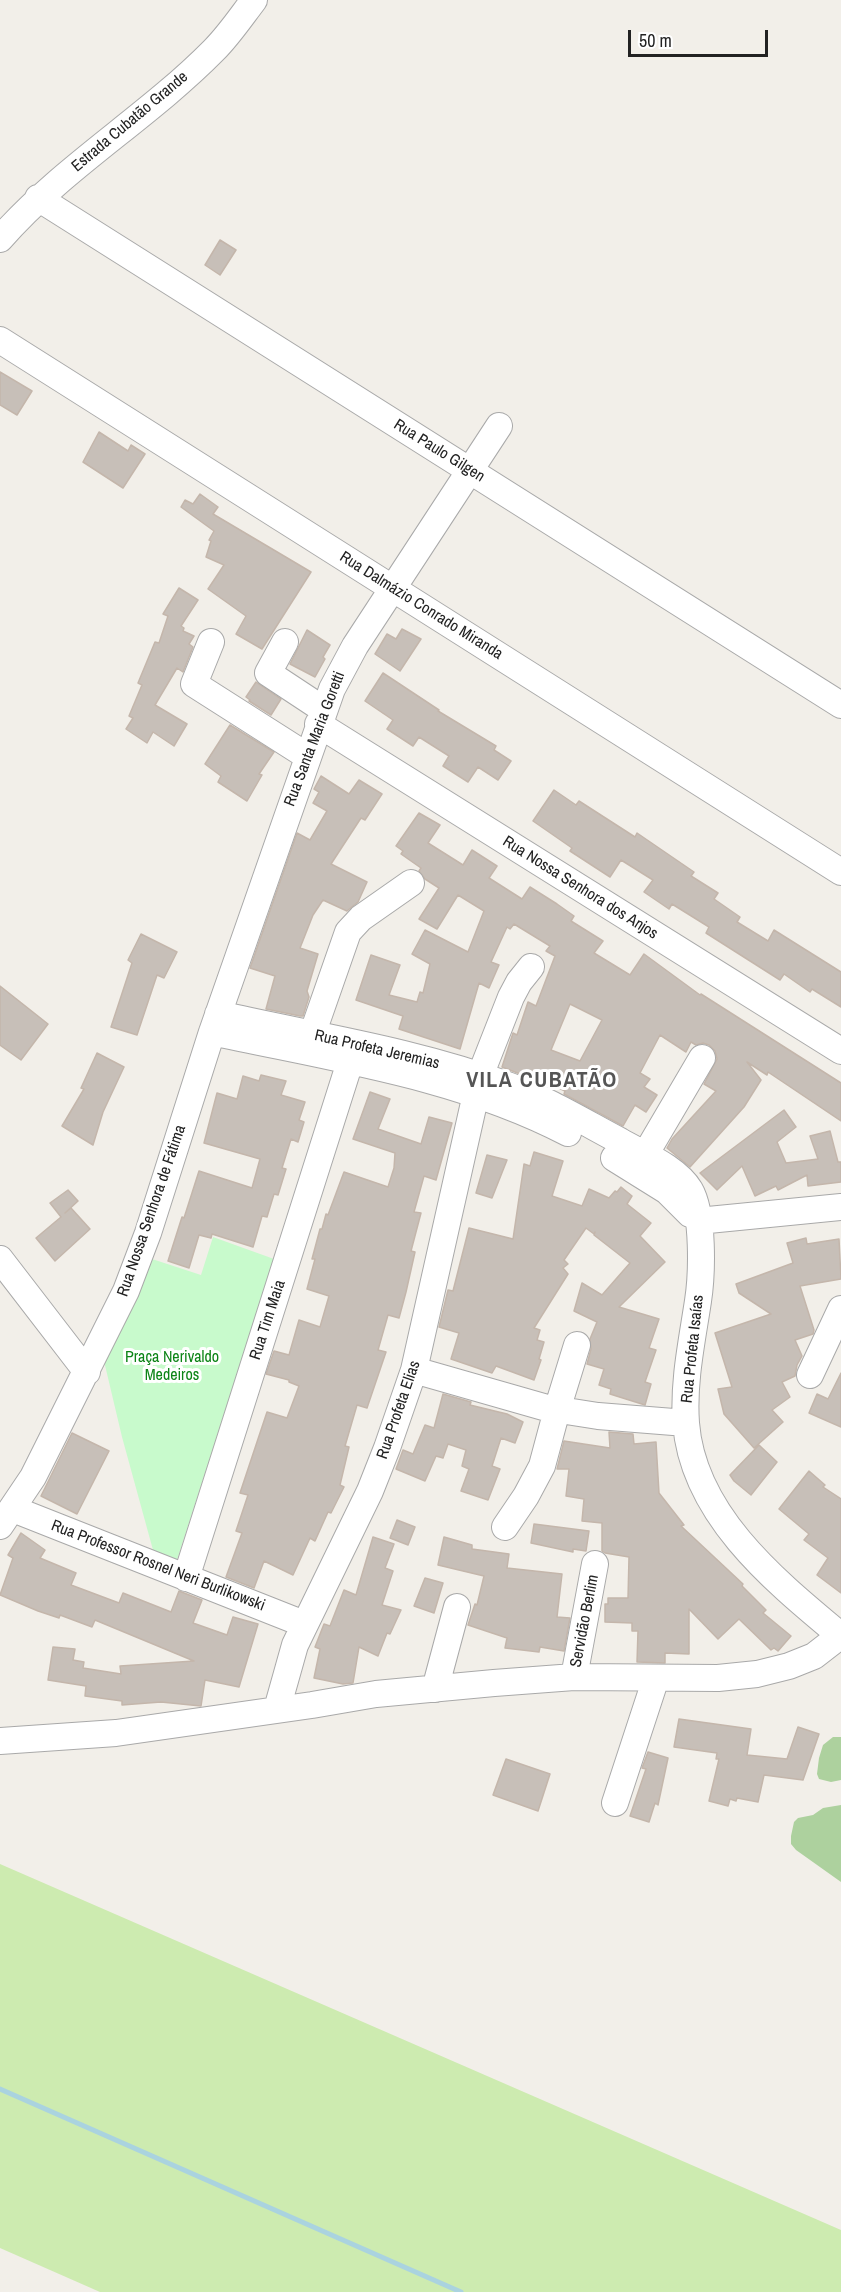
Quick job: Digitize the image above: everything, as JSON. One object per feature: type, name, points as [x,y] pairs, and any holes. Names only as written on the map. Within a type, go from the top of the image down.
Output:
[{"type":"street","name":"Estrada Cubatão Grande","points":[[0,239],[38,198],[215,50],[254,0]]},
{"type":"street","name":"Rua Paulo Gilgen","points":[[38,198],[841,705]]},
{"type":"street","name":"Rua Dalmázio Conrado Miranda","points":[[0,340],[841,872]]},
{"type":"street","name":"Rua Santa Maria Goretti","points":[[215,1023],[307,756],[342,667],[499,426]]},
{"type":"street","points":[[211,642],[194,684],[307,756]]},
{"type":"street","name":"Rua Nossa Senhora dos Anjos","points":[[285,642],[268,673],[321,717],[841,1051]]},
{"type":"street","points":[[312,1035],[348,932],[361,918],[411,883]]},
{"type":"street","name":"Rua Profeta Elias","points":[[277,1709],[295,1645],[369,1491],[391,1438],[414,1370],[478,1085],[511,997],[531,967]]},
{"type":"street","name":"Rua Profeta Jeremias","points":[[215,1023],[312,1035],[405,1056],[478,1085],[517,1109],[553,1125],[632,1167],[667,1191],[698,1221]]},
{"type":"street","name":"Rua Profeta Jeremias","points":[[215,1023],[350,1062],[411,1076],[478,1085],[539,1099],[645,1155],[678,1177],[690,1190],[698,1221]]},
{"type":"street","name":"Rua Nossa Senhora de Fátima","points":[[6,1517],[33,1477],[113,1319],[139,1259],[215,1023]]},
{"type":"street","points":[[645,1155],[702,1058]]},
{"type":"street","name":"Rua Tim Maia","points":[[186,1578],[350,1062]]},
{"type":"street","points":[[698,1221],[841,1208]]},
{"type":"street","name":"Rua Profeta Isaías","points":[[698,1221],[701,1273],[688,1368],[686,1424],[699,1474],[720,1516],[754,1556],[841,1636]]},
{"type":"street","points":[[0,1259],[87,1372]]},
{"type":"street","points":[[810,1375],[841,1309]]},
{"type":"street","points":[[505,1527],[526,1496],[542,1466],[556,1410],[578,1345]]},
{"type":"street","points":[[414,1370],[556,1410],[686,1424]]},
{"type":"street","name":"Rua Professor Rosnel Neri Burlikowski","points":[[6,1517],[186,1578],[304,1624]]},
{"type":"street","name":"Servidão Berlim","points":[[574,1677],[595,1564]]},
{"type":"street","points":[[435,1689],[457,1607]]},
{"type":"street","points":[[0,1741],[116,1733],[376,1694],[574,1677],[718,1678],[757,1674],[789,1666],[814,1656],[841,1636]]},
{"type":"street","points":[[615,1803],[656,1678]]},
{"type":"green space","name":"Praça Nerivaldo Medeiros","points":[[213,1237],[274,1259],[177,1560],[153,1550],[104,1361],[152,1259],[201,1275]]},
{"type":"green space","points":[[833,1737],[841,1737],[841,1780],[831,1782],[819,1779],[817,1774],[823,1745]]},
{"type":"green space","points":[[841,1805],[841,1882],[796,1850],[791,1844],[791,1836],[794,1822],[798,1818],[813,1815],[823,1808]]},
{"type":"green space","points":[[0,1864],[841,2230],[841,2292],[100,2292],[0,2248]]},
{"type":"building","points":[[220,240],[236,250],[220,275],[205,265]]},
{"type":"building","points":[[0,372],[32,391],[17,415],[0,405]]},
{"type":"building","points":[[99,432],[128,451],[131,445],[145,454],[123,488],[83,462]]},
{"type":"building","points":[[200,494],[218,507],[213,514],[311,572],[262,649],[236,634],[246,616],[208,589],[224,565],[206,557],[211,541],[209,540],[214,531],[181,507],[185,500],[193,504]]},
{"type":"building","points":[[179,588],[198,600],[181,626],[184,628],[183,631],[194,636],[189,644],[193,647],[183,672],[177,668],[155,705],[187,724],[174,746],[153,732],[147,743],[126,729],[133,718],[129,716],[142,685],[138,683],[155,642],[159,643],[168,616],[163,614]]},
{"type":"building","points":[[402,629],[421,639],[400,671],[375,654],[387,634],[396,639]]},
{"type":"building","points":[[307,630],[330,645],[315,677],[290,664]]},
{"type":"building","points":[[383,673],[438,711],[496,746],[494,750],[511,761],[498,780],[478,767],[468,782],[443,766],[449,756],[419,737],[413,746],[387,729],[393,720],[365,701]]},
{"type":"building","points":[[256,682],[281,699],[271,715],[246,697]]},
{"type":"building","points":[[230,725],[274,752],[259,774],[262,775],[247,801],[218,782],[221,776],[205,764]]},
{"type":"building","points":[[321,776],[349,794],[359,780],[382,794],[365,820],[361,818],[331,864],[367,882],[358,902],[347,911],[323,900],[313,915],[300,948],[318,954],[307,991],[309,997],[303,1016],[300,1016],[266,1009],[275,976],[250,968],[297,833],[310,840],[327,811],[313,803],[319,792],[314,789]]},
{"type":"building","points":[[554,790],[576,805],[579,801],[635,837],[637,833],[694,872],[691,876],[718,893],[714,899],[740,917],[737,922],[768,941],[774,930],[841,972],[841,1007],[812,989],[810,992],[784,974],[780,980],[706,933],[709,927],[672,904],[669,909],[644,892],[653,880],[621,860],[610,877],[570,851],[572,848],[533,821]]},
{"type":"building","points":[[419,813],[440,825],[428,843],[463,865],[472,850],[497,866],[489,878],[522,899],[530,887],[557,904],[574,916],[571,921],[603,941],[594,953],[630,975],[644,954],[700,995],[841,1083],[841,1121],[768,1072],[767,1075],[747,1062],[761,1080],[744,1107],[690,1167],[667,1148],[672,1139],[716,1091],[704,1084],[717,1059],[715,1051],[709,1045],[703,1043],[696,1045],[691,1042],[686,1052],[660,1035],[640,1073],[650,1079],[644,1087],[657,1095],[646,1112],[635,1105],[623,1126],[564,1094],[565,1091],[529,1074],[528,1077],[502,1067],[513,1033],[517,1035],[528,1002],[536,1006],[555,956],[546,951],[550,946],[514,924],[510,929],[507,927],[491,962],[499,965],[489,988],[479,983],[460,1049],[399,1029],[403,1016],[356,1000],[371,955],[400,965],[389,995],[417,1002],[420,992],[423,993],[430,964],[412,954],[425,930],[468,952],[484,911],[458,895],[437,929],[419,919],[439,888],[425,879],[419,871],[421,868],[401,854],[403,851],[396,846]],"holes":[[[570,1004],[602,1020],[580,1061],[551,1050]]]},
{"type":"building","points":[[141,934],[177,952],[164,978],[157,975],[137,1035],[111,1027],[132,963],[128,960]]},
{"type":"building","points":[[0,986],[48,1024],[21,1060],[0,1045]]},
{"type":"building","points":[[97,1053],[124,1067],[103,1112],[93,1145],[62,1126],[84,1089],[81,1088]]},
{"type":"building","points":[[261,1075],[286,1081],[281,1095],[305,1102],[299,1120],[304,1122],[298,1142],[291,1139],[282,1168],[286,1169],[278,1195],[274,1194],[267,1217],[262,1216],[253,1247],[212,1234],[211,1238],[199,1235],[189,1268],[168,1261],[199,1171],[252,1188],[260,1159],[204,1143],[217,1093],[237,1099],[243,1076],[259,1081]]},
{"type":"building","points":[[370,1092],[390,1099],[378,1129],[421,1144],[429,1117],[452,1123],[436,1180],[424,1176],[414,1212],[421,1213],[411,1251],[415,1252],[406,1292],[399,1318],[388,1315],[378,1350],[386,1352],[367,1408],[357,1405],[345,1446],[349,1447],[340,1485],[344,1487],[331,1513],[328,1512],[315,1541],[310,1538],[293,1575],[264,1561],[254,1588],[226,1577],[242,1533],[236,1531],[248,1495],[240,1493],[267,1412],[287,1418],[299,1386],[289,1380],[266,1374],[274,1351],[289,1355],[299,1320],[320,1327],[329,1296],[307,1289],[320,1229],[322,1229],[326,1214],[328,1215],[344,1172],[388,1187],[394,1168],[395,1153],[353,1139]]},
{"type":"building","points":[[784,1110],[796,1127],[777,1142],[786,1163],[818,1159],[810,1136],[830,1131],[838,1162],[841,1162],[841,1182],[808,1186],[807,1175],[778,1190],[776,1186],[755,1196],[742,1166],[717,1190],[700,1173]]},
{"type":"building","points":[[534,1152],[563,1161],[552,1196],[582,1206],[589,1189],[609,1198],[621,1187],[632,1196],[627,1204],[651,1223],[640,1236],[665,1262],[619,1307],[659,1319],[649,1348],[656,1350],[645,1382],[651,1384],[645,1405],[610,1394],[611,1389],[599,1385],[604,1369],[587,1364],[591,1349],[590,1339],[597,1322],[574,1311],[582,1283],[602,1295],[630,1263],[594,1235],[595,1232],[594,1234],[586,1228],[564,1260],[568,1264],[563,1268],[568,1274],[534,1328],[540,1330],[537,1340],[544,1342],[534,1380],[496,1366],[492,1373],[451,1359],[459,1333],[439,1327],[448,1290],[453,1291],[469,1228],[513,1239],[524,1164],[530,1166]]},
{"type":"building","points":[[487,1155],[507,1160],[492,1198],[476,1193]]},
{"type":"building","points":[[68,1190],[78,1201],[65,1213],[71,1208],[90,1229],[55,1261],[36,1238],[61,1217],[50,1203]]},
{"type":"building","points":[[806,1238],[807,1244],[839,1239],[841,1279],[800,1286],[814,1330],[813,1334],[795,1340],[802,1356],[795,1376],[782,1382],[790,1397],[772,1410],[783,1422],[754,1448],[724,1414],[718,1389],[732,1387],[715,1333],[771,1314],[739,1293],[736,1284],[793,1263],[787,1243]]},
{"type":"building","points":[[841,1373],[841,1427],[809,1413],[817,1394],[828,1399]]},
{"type":"building","points":[[443,1394],[471,1402],[470,1405],[507,1414],[523,1422],[515,1443],[501,1438],[492,1466],[500,1469],[488,1500],[461,1491],[469,1469],[462,1466],[466,1450],[448,1444],[443,1458],[436,1456],[425,1481],[396,1469],[403,1450],[413,1454],[425,1425],[434,1428]]},
{"type":"building","points":[[609,1432],[633,1434],[634,1444],[656,1442],[659,1493],[684,1525],[681,1526],[743,1584],[742,1586],[766,1610],[763,1613],[791,1636],[778,1651],[774,1648],[771,1650],[739,1619],[718,1639],[689,1609],[689,1654],[665,1653],[665,1663],[637,1662],[638,1631],[632,1631],[632,1623],[605,1622],[605,1604],[608,1604],[608,1598],[628,1598],[629,1557],[602,1551],[602,1523],[582,1521],[584,1499],[566,1496],[569,1469],[557,1469],[564,1441],[610,1448]]},
{"type":"building","points":[[72,1433],[109,1451],[77,1514],[41,1496]]},
{"type":"building","points":[[759,1445],[777,1462],[751,1495],[730,1475]]},
{"type":"building","points":[[809,1471],[825,1485],[823,1487],[841,1499],[841,1593],[817,1575],[828,1558],[804,1540],[809,1534],[779,1509]]},
{"type":"building","points":[[397,1520],[415,1527],[408,1545],[390,1538]]},
{"type":"building","points":[[534,1524],[589,1531],[586,1551],[573,1549],[573,1552],[531,1543]]},
{"type":"building","points":[[21,1533],[45,1550],[40,1558],[76,1573],[71,1585],[119,1603],[123,1593],[171,1612],[179,1591],[202,1600],[193,1623],[227,1635],[233,1617],[258,1624],[239,1687],[205,1680],[201,1706],[161,1702],[122,1705],[122,1701],[85,1696],[86,1686],[48,1680],[53,1647],[75,1649],[73,1660],[84,1662],[83,1668],[121,1674],[120,1666],[194,1661],[95,1620],[92,1627],[60,1615],[59,1618],[38,1611],[0,1595],[13,1558],[8,1555]]},
{"type":"building","points":[[373,1537],[394,1544],[385,1568],[393,1571],[382,1605],[401,1610],[390,1634],[387,1633],[378,1656],[359,1647],[353,1683],[343,1684],[314,1678],[320,1649],[315,1647],[324,1624],[330,1626],[344,1590],[356,1595]]},
{"type":"building","points":[[444,1537],[472,1545],[472,1549],[509,1554],[507,1568],[562,1574],[557,1617],[570,1618],[564,1651],[540,1647],[539,1652],[505,1648],[507,1638],[468,1625],[475,1604],[477,1605],[484,1576],[438,1565]]},
{"type":"building","points":[[425,1578],[443,1583],[434,1613],[414,1606]]},
{"type":"building","points":[[679,1719],[751,1729],[747,1755],[787,1759],[798,1727],[819,1734],[803,1780],[764,1775],[758,1802],[737,1798],[736,1801],[730,1799],[728,1806],[709,1801],[719,1759],[716,1759],[717,1753],[674,1747]]},
{"type":"building","points":[[648,1752],[668,1758],[658,1805],[655,1803],[649,1822],[630,1816],[646,1769],[642,1768]]},
{"type":"building","points":[[506,1759],[550,1774],[538,1811],[493,1795]]},
{"type":"waterway","points":[[0,2089],[461,2292]]},
{"type":"district","name":"VILA CUBATÃO","points":[[542,1081]]}]
